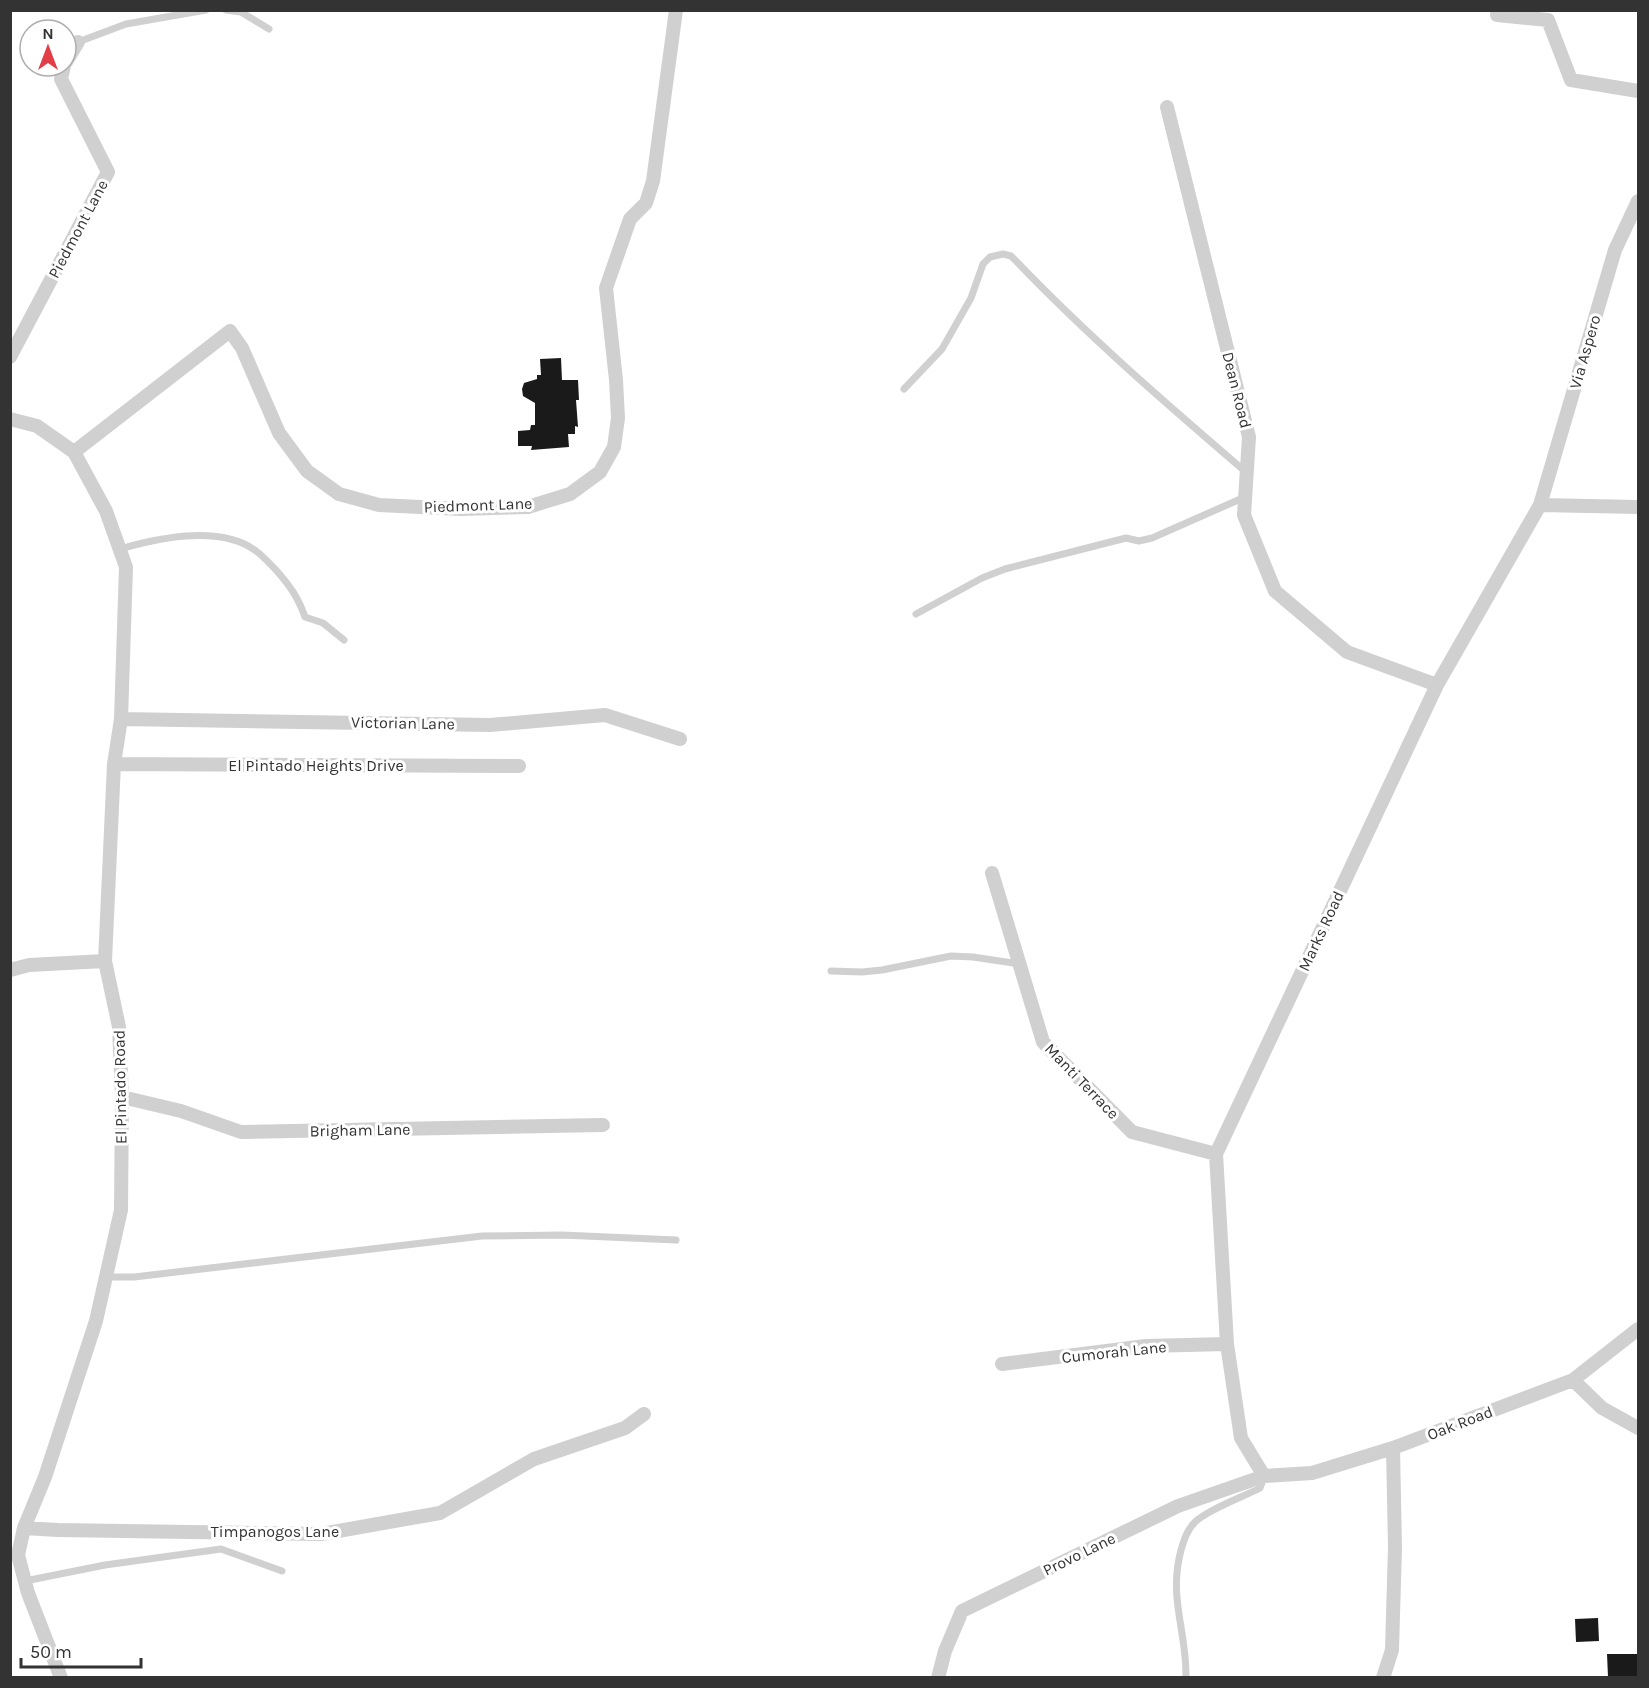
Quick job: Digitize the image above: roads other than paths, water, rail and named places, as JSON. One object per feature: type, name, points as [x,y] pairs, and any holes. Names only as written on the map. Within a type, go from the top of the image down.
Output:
[{"type":"street","name":"Piedmont Lane","points":[[74,452],[230,331],[242,348],[279,433],[307,471],[339,495],[379,506],[461,509],[528,507],[570,495],[600,472],[614,447],[618,418],[617,390],[606,288],[630,219],[646,203],[653,181],[676,10]]},
{"type":"street","points":[[1497,15],[1548,20],[1571,80],[1638,91]]},
{"type":"street","name":"Piedmont Lane","points":[[10,357],[108,172],[61,78]]},
{"type":"street","name":"Dean Road","points":[[1167,107],[1249,437],[1244,515],[1275,591],[1347,652],[1437,685]]},
{"type":"street","name":"Via Aspero","points":[[1539,506],[1615,250],[1638,201]]},
{"type":"street","name":"El Pintado Road","points":[[10,419],[37,426],[74,452],[106,511],[126,567],[121,719],[114,764],[105,961],[119,1027],[122,1097],[120,1210],[90,1338],[45,1477],[14,1555],[61,1677]]},
{"type":"street","points":[[1539,506],[1638,507]]},
{"type":"street","name":"Marks Road","points":[[1264,1476],[1241,1438],[1227,1344],[1216,1154],[1437,685],[1539,506]]},
{"type":"street","name":"Victorian Lane","points":[[121,719],[489,725],[605,715],[681,739]]},
{"type":"street","name":"El Pintado Heights Drive","points":[[114,764],[519,766]]},
{"type":"street","name":"Manti Terrace","points":[[992,873],[1043,1042],[1132,1132],[1216,1154]]},
{"type":"street","points":[[10,970],[29,965],[105,961]]},
{"type":"street","name":"Brigham Lane","points":[[122,1097],[181,1111],[241,1132],[603,1125]]},
{"type":"street","name":"Oak Road","points":[[1264,1476],[1312,1473],[1393,1448],[1574,1380],[1638,1329]]},
{"type":"street","name":"Cumorah Lane","points":[[1002,1364],[1146,1346],[1227,1344]]},
{"type":"street","points":[[1574,1380],[1602,1408],[1638,1428]]},
{"type":"street","name":"Timpanogos Lane","points":[[24,1528],[321,1534],[347,1531],[440,1513],[534,1458],[625,1428],[644,1414]]},
{"type":"street","points":[[1383,1677],[1392,1650],[1395,1547],[1393,1448]]},
{"type":"street","name":"Provo Lane","points":[[938,1677],[945,1651],[962,1611],[1178,1506],[1264,1476]]},
{"type":"lane","points":[[78,42],[126,24],[206,10]]},
{"type":"lane","points":[[226,10],[241,12],[269,29]]},
{"type":"lane","points":[[904,389],[942,349],[971,298],[982,264],[990,257],[1003,254],[1011,256],[1132,374],[1247,472]]},
{"type":"lane","points":[[916,614],[982,578],[1005,569],[1126,538],[1138,541],[1152,538],[1245,497]]},
{"type":"lane","points":[[120,549],[151,540],[183,536],[229,538],[255,550],[285,580],[299,598],[305,617],[322,623],[344,640]]},
{"type":"lane","points":[[831,971],[882,970],[951,956],[1020,964]]},
{"type":"lane","points":[[105,1277],[145,1276],[482,1236],[562,1234],[676,1240]]},
{"type":"lane","points":[[1186,1677],[1175,1597],[1177,1564],[1186,1534],[1196,1521],[1260,1488],[1264,1476]]},
{"type":"lane","points":[[25,1581],[105,1565],[221,1549],[282,1571]]}]
